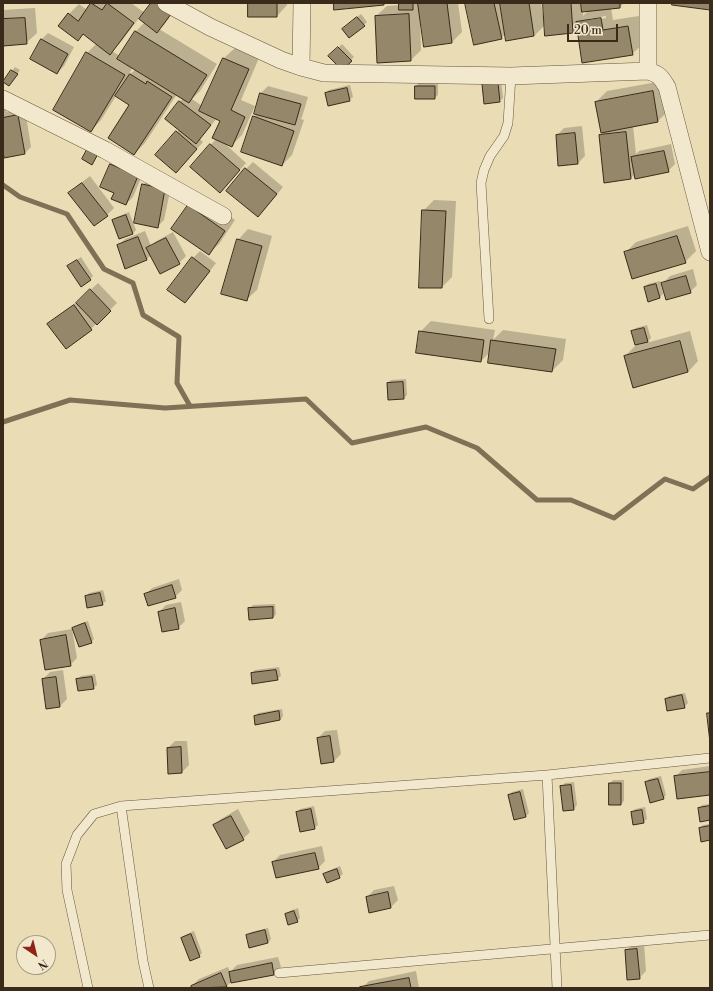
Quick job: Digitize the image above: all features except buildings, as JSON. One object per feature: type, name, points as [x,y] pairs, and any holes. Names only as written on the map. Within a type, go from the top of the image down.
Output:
[{"type":"street","points":[[166,3],[210,28],[281,60],[301,68],[324,73],[512,76],[648,71],[657,73],[666,87],[710,252]]},
{"type":"street","points":[[301,68],[302,3]]},
{"type":"street","points":[[648,3],[648,71]]},
{"type":"street","points":[[3,99],[105,150],[223,216]]},
{"type":"lane","points":[[489,319],[481,183],[484,170],[490,156],[504,136],[508,123],[512,76]]},
{"type":"lane","points":[[88,988],[67,890],[66,864],[78,835],[94,814],[121,806],[547,775],[710,758]]},
{"type":"lane","points":[[547,775],[557,988]]},
{"type":"lane","points":[[121,806],[143,962],[149,988]]},
{"type":"lane","points":[[279,973],[710,935]]},
{"type":"waterway","points":[[3,185],[20,197],[67,214],[104,269],[133,283],[143,315],[179,337],[177,383],[190,406]]},
{"type":"waterway","points":[[3,422],[70,400],[165,408],[306,399],[352,443],[426,427],[477,448],[537,500],[571,500],[614,518],[665,479],[693,489],[710,477]]}]
